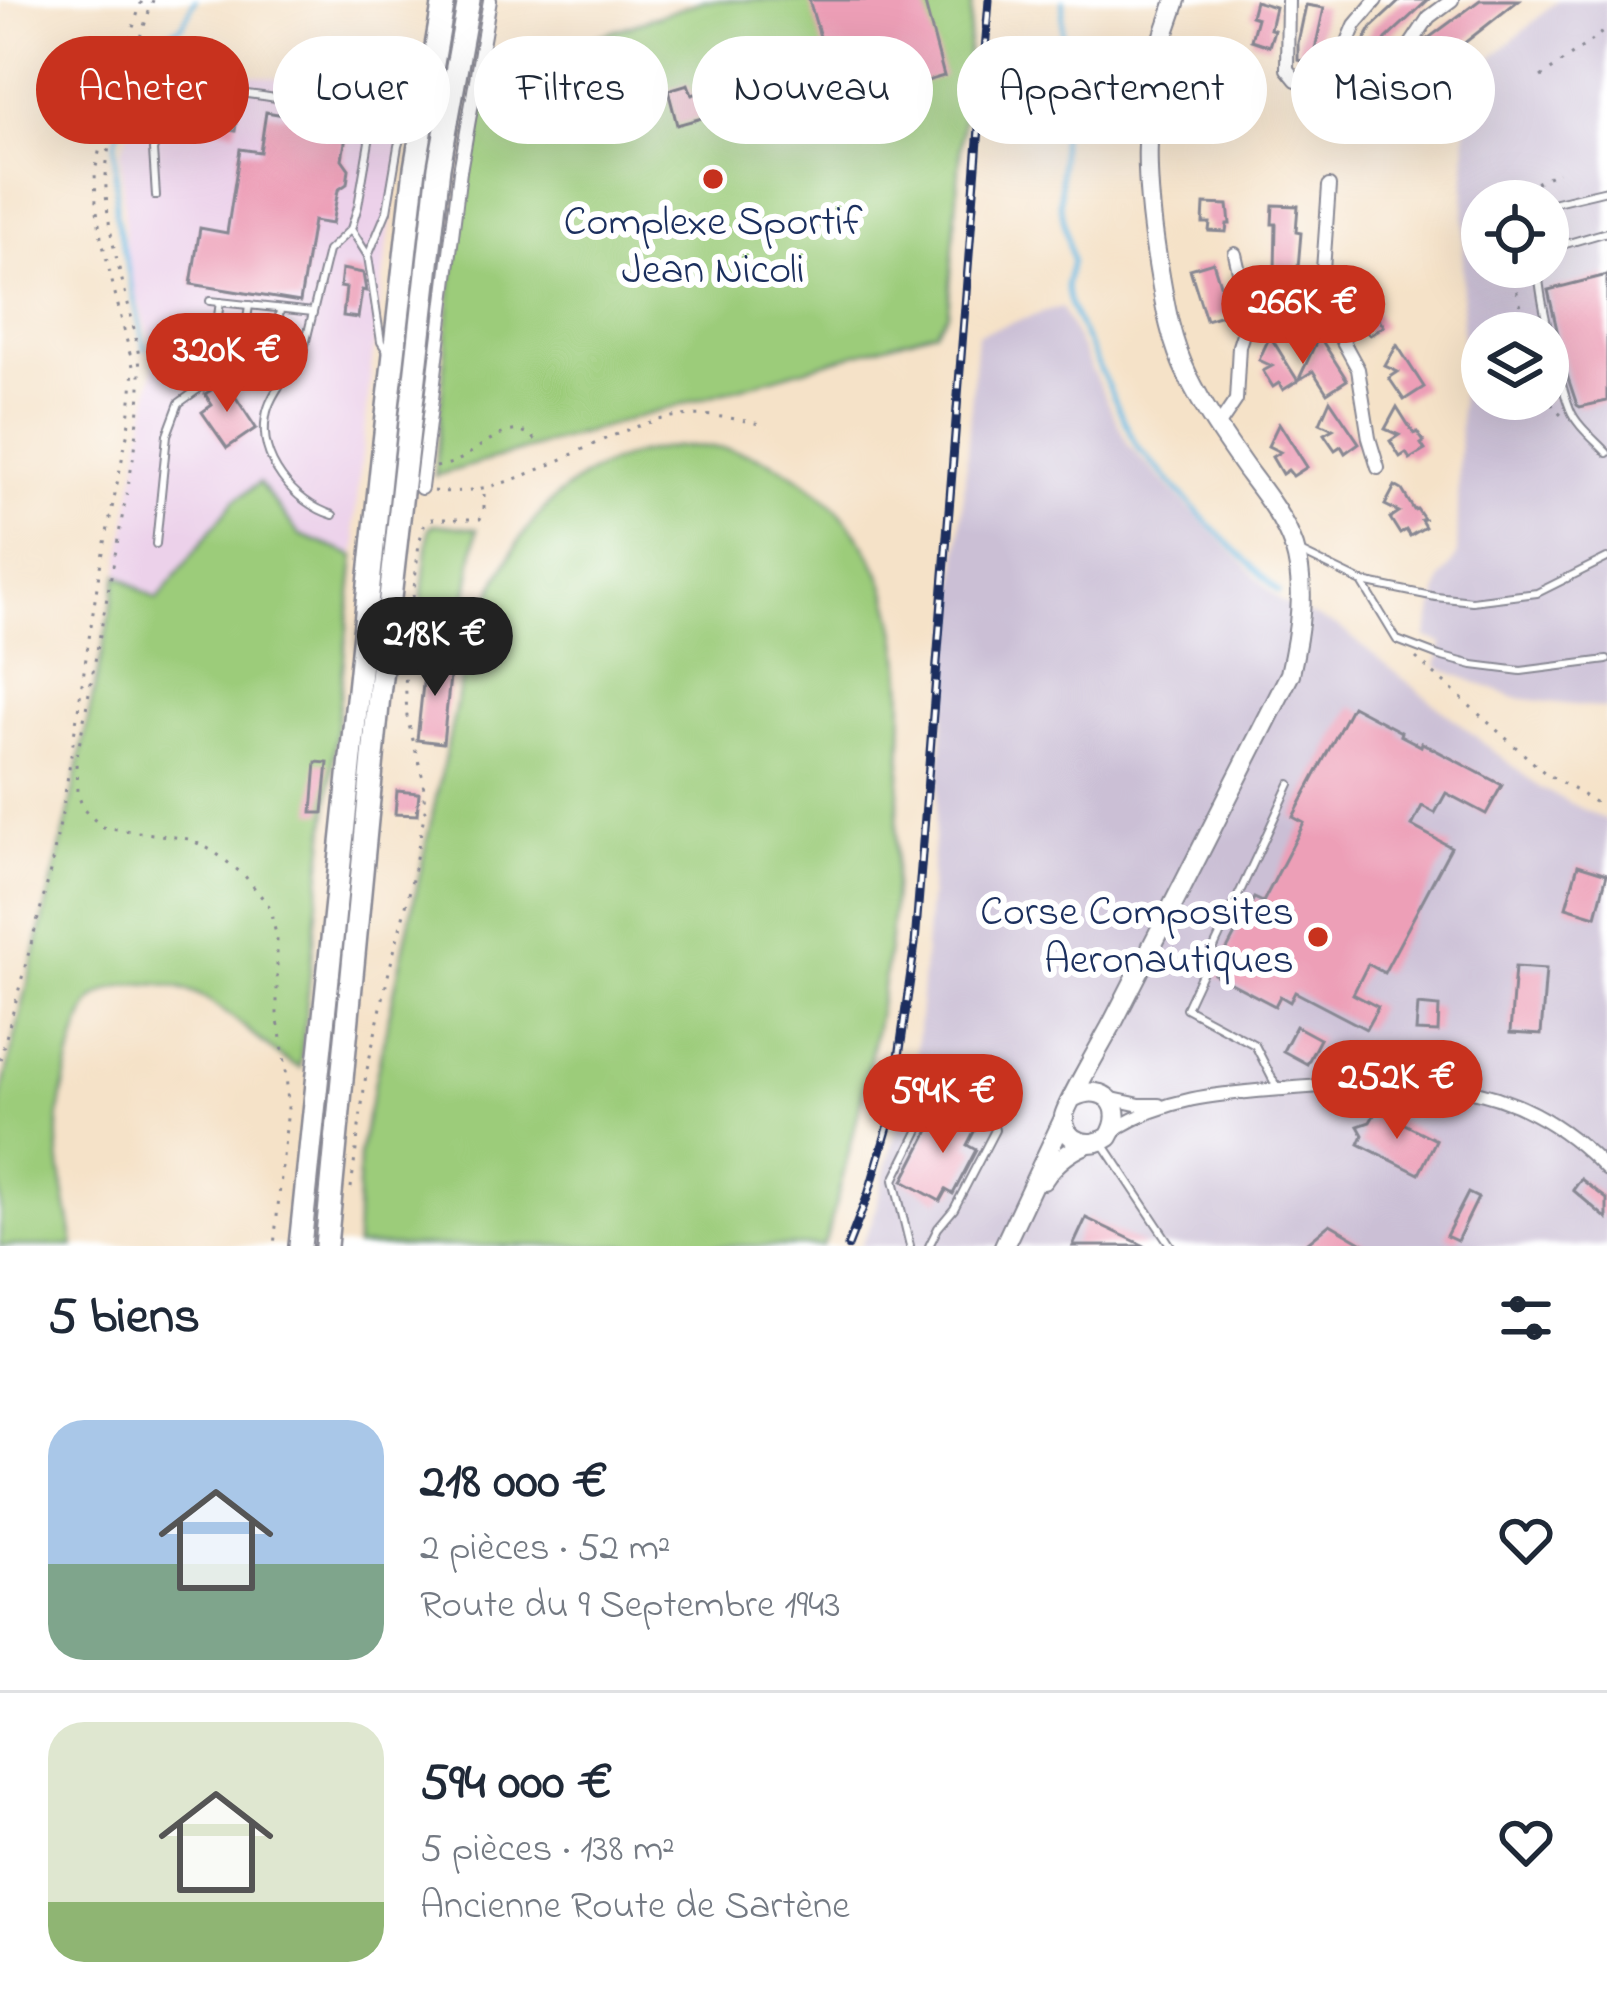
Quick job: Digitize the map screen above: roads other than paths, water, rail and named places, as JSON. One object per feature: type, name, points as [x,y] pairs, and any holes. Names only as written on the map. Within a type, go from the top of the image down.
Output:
[{"type":"main road","points":[[438,36],[444,0]]},
{"type":"main road","points":[[326,1246],[379,695],[439,166],[469,0]]},
{"type":"main road","points":[[1004,1246],[1067,1106],[1290,674],[1300,631],[1295,549],[1279,514],[1217,428],[1177,351],[1166,313],[1150,215],[1147,124],[1158,57],[1176,0]]},
{"type":"main road","points":[[300,1246],[420,144]]},
{"type":"main road","points":[[1017,1219],[1051,1168],[1070,1151],[1101,1138],[1116,1110],[1099,1071],[1103,1042]]},
{"type":"main road","points":[[1074,1097],[1095,1092],[1108,1098]]},
{"type":"main road","points":[[1064,1118],[1071,1136],[1101,1138]]},
{"type":"street","points":[[421,488],[460,171],[490,0]]},
{"type":"street","points":[[1288,0],[1285,62],[1296,80],[1312,85],[1334,75],[1355,25],[1376,0]]},
{"type":"street","points":[[1417,36],[1430,17],[1452,0]]},
{"type":"street","points":[[1329,186],[1320,312],[1340,335],[1358,369],[1378,468]]},
{"type":"street","points":[[1217,428],[1236,400],[1239,346],[1249,315],[1235,254]]},
{"type":"street","points":[[1249,315],[1320,312]]},
{"type":"street","points":[[1101,1138],[1190,1098],[1347,1083],[1430,1082],[1525,1107],[1553,1122],[1607,1170]]},
{"type":"street","points":[[1108,1098],[1166,1105]]},
{"type":"lane","points":[[156,196],[153,150],[179,88],[242,91],[273,98]]},
{"type":"lane","points":[[333,515],[301,500],[285,483],[273,463],[266,416],[273,395],[304,349],[328,251],[351,229],[369,144]]},
{"type":"lane","points":[[368,256],[387,211],[399,144]]},
{"type":"lane","points":[[1569,199],[1607,190]]},
{"type":"lane","points":[[351,229],[368,256],[381,342],[394,364]]},
{"type":"lane","points":[[1569,243],[1607,232]]},
{"type":"lane","points":[[1541,288],[1571,413],[1607,453]]},
{"type":"lane","points":[[215,337],[215,301],[313,312]]},
{"type":"lane","points":[[244,341],[249,305]]},
{"type":"lane","points":[[274,348],[280,309]]},
{"type":"lane","points":[[156,544],[167,435],[179,403],[225,370],[284,379]]},
{"type":"lane","points":[[1295,549],[1362,581],[1472,601],[1537,593],[1607,558]]},
{"type":"lane","points":[[1362,581],[1397,640],[1439,656],[1521,671],[1607,659]]},
{"type":"lane","points":[[1277,1089],[1256,1045],[1186,1009],[1290,784]]},
{"type":"lane","points":[[910,1246],[894,1180],[935,1096],[950,1094],[991,1115],[995,1130],[929,1246]]},
{"type":"lane","points":[[1101,1138],[1171,1246]]},
{"type":"waterway","points":[[145,349],[116,215],[115,142],[146,56],[182,26],[195,0]]},
{"type":"waterway","points":[[1063,0],[1060,203],[1072,261],[1066,285],[1070,306],[1136,445],[1279,592]]},
{"type":"railway","points":[[848,1246],[890,1120],[915,944],[989,0]]},
{"type":"place","name":"Complexe Sportif Jean Nicoli","points":[[713,179]]},
{"type":"place","name":"Corse Composites Aeronautiques","points":[[1318,937]]}]
